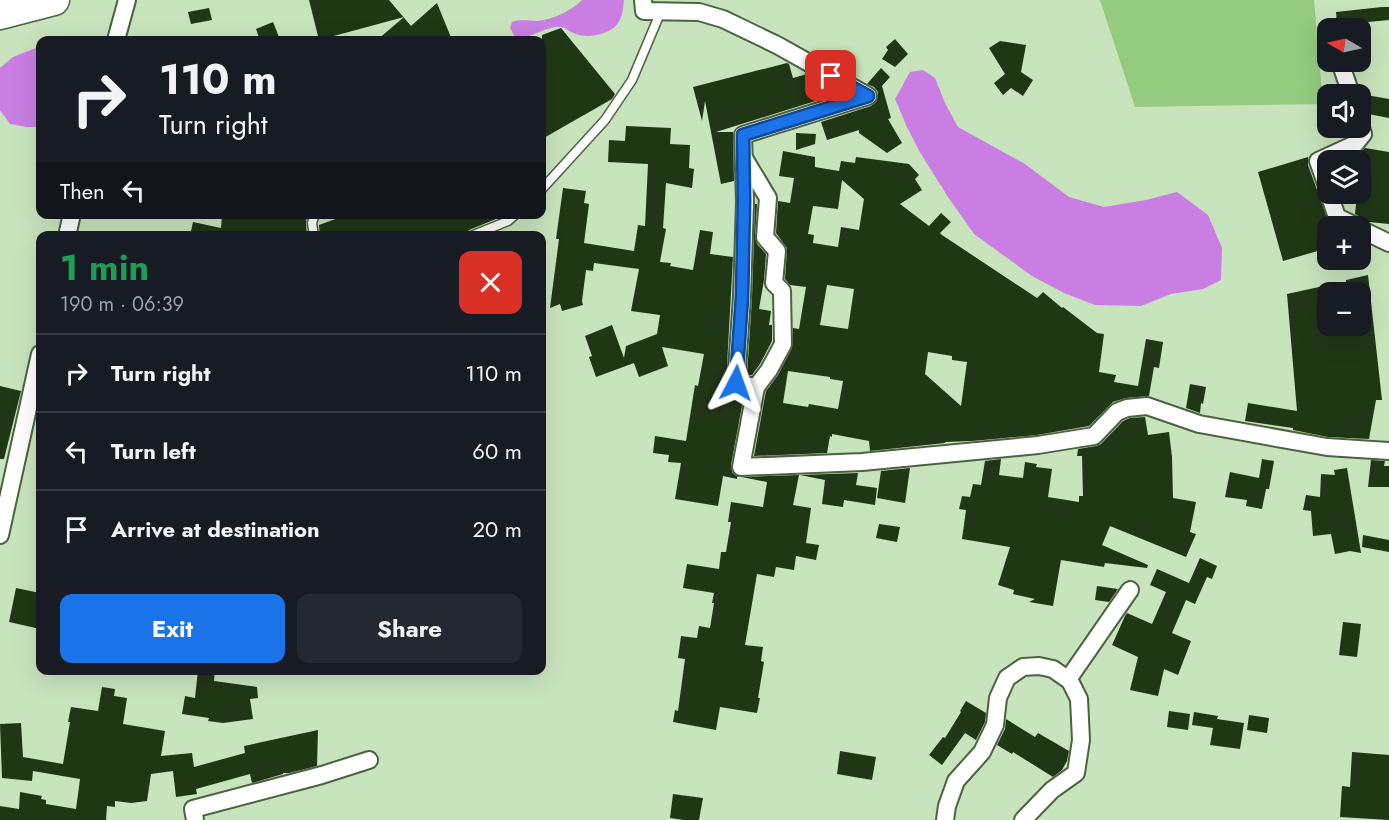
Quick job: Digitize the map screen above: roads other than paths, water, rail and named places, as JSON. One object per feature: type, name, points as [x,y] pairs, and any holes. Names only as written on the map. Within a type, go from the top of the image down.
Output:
[{"type":"highway","points":[[0,14],[54,0]]},
{"type":"street","points":[[118,36],[127,0]]},
{"type":"street","points":[[643,0],[644,11],[699,12],[723,19],[777,45],[868,96],[743,135],[742,297],[736,383],[756,387]]},
{"type":"street","points":[[1342,150],[1355,144],[1360,138]]},
{"type":"street","points":[[743,157],[768,198],[765,237],[777,251],[774,283],[782,291],[783,344],[769,370],[756,387],[741,467],[862,462],[1038,445],[1094,436],[1117,412],[1140,406],[1148,406],[1199,424],[1292,441],[1327,447],[1389,451]]},
{"type":"street","points":[[1371,234],[1389,243]]},
{"type":"street","points":[[0,535],[36,372]]},
{"type":"street","points":[[1070,681],[1069,678],[1130,590]]},
{"type":"street","points":[[945,820],[956,780],[982,752],[994,725],[998,698],[1007,678],[1023,667],[1039,666],[1053,669],[1070,681],[1079,699],[1081,740],[1076,773],[1052,790],[1023,820]]},
{"type":"street","points":[[195,820],[193,809],[322,775],[369,760]]},
{"type":"lane","points":[[546,185],[605,120],[632,80],[661,11]]},
{"type":"lane","points":[[484,231],[511,219]]}]
